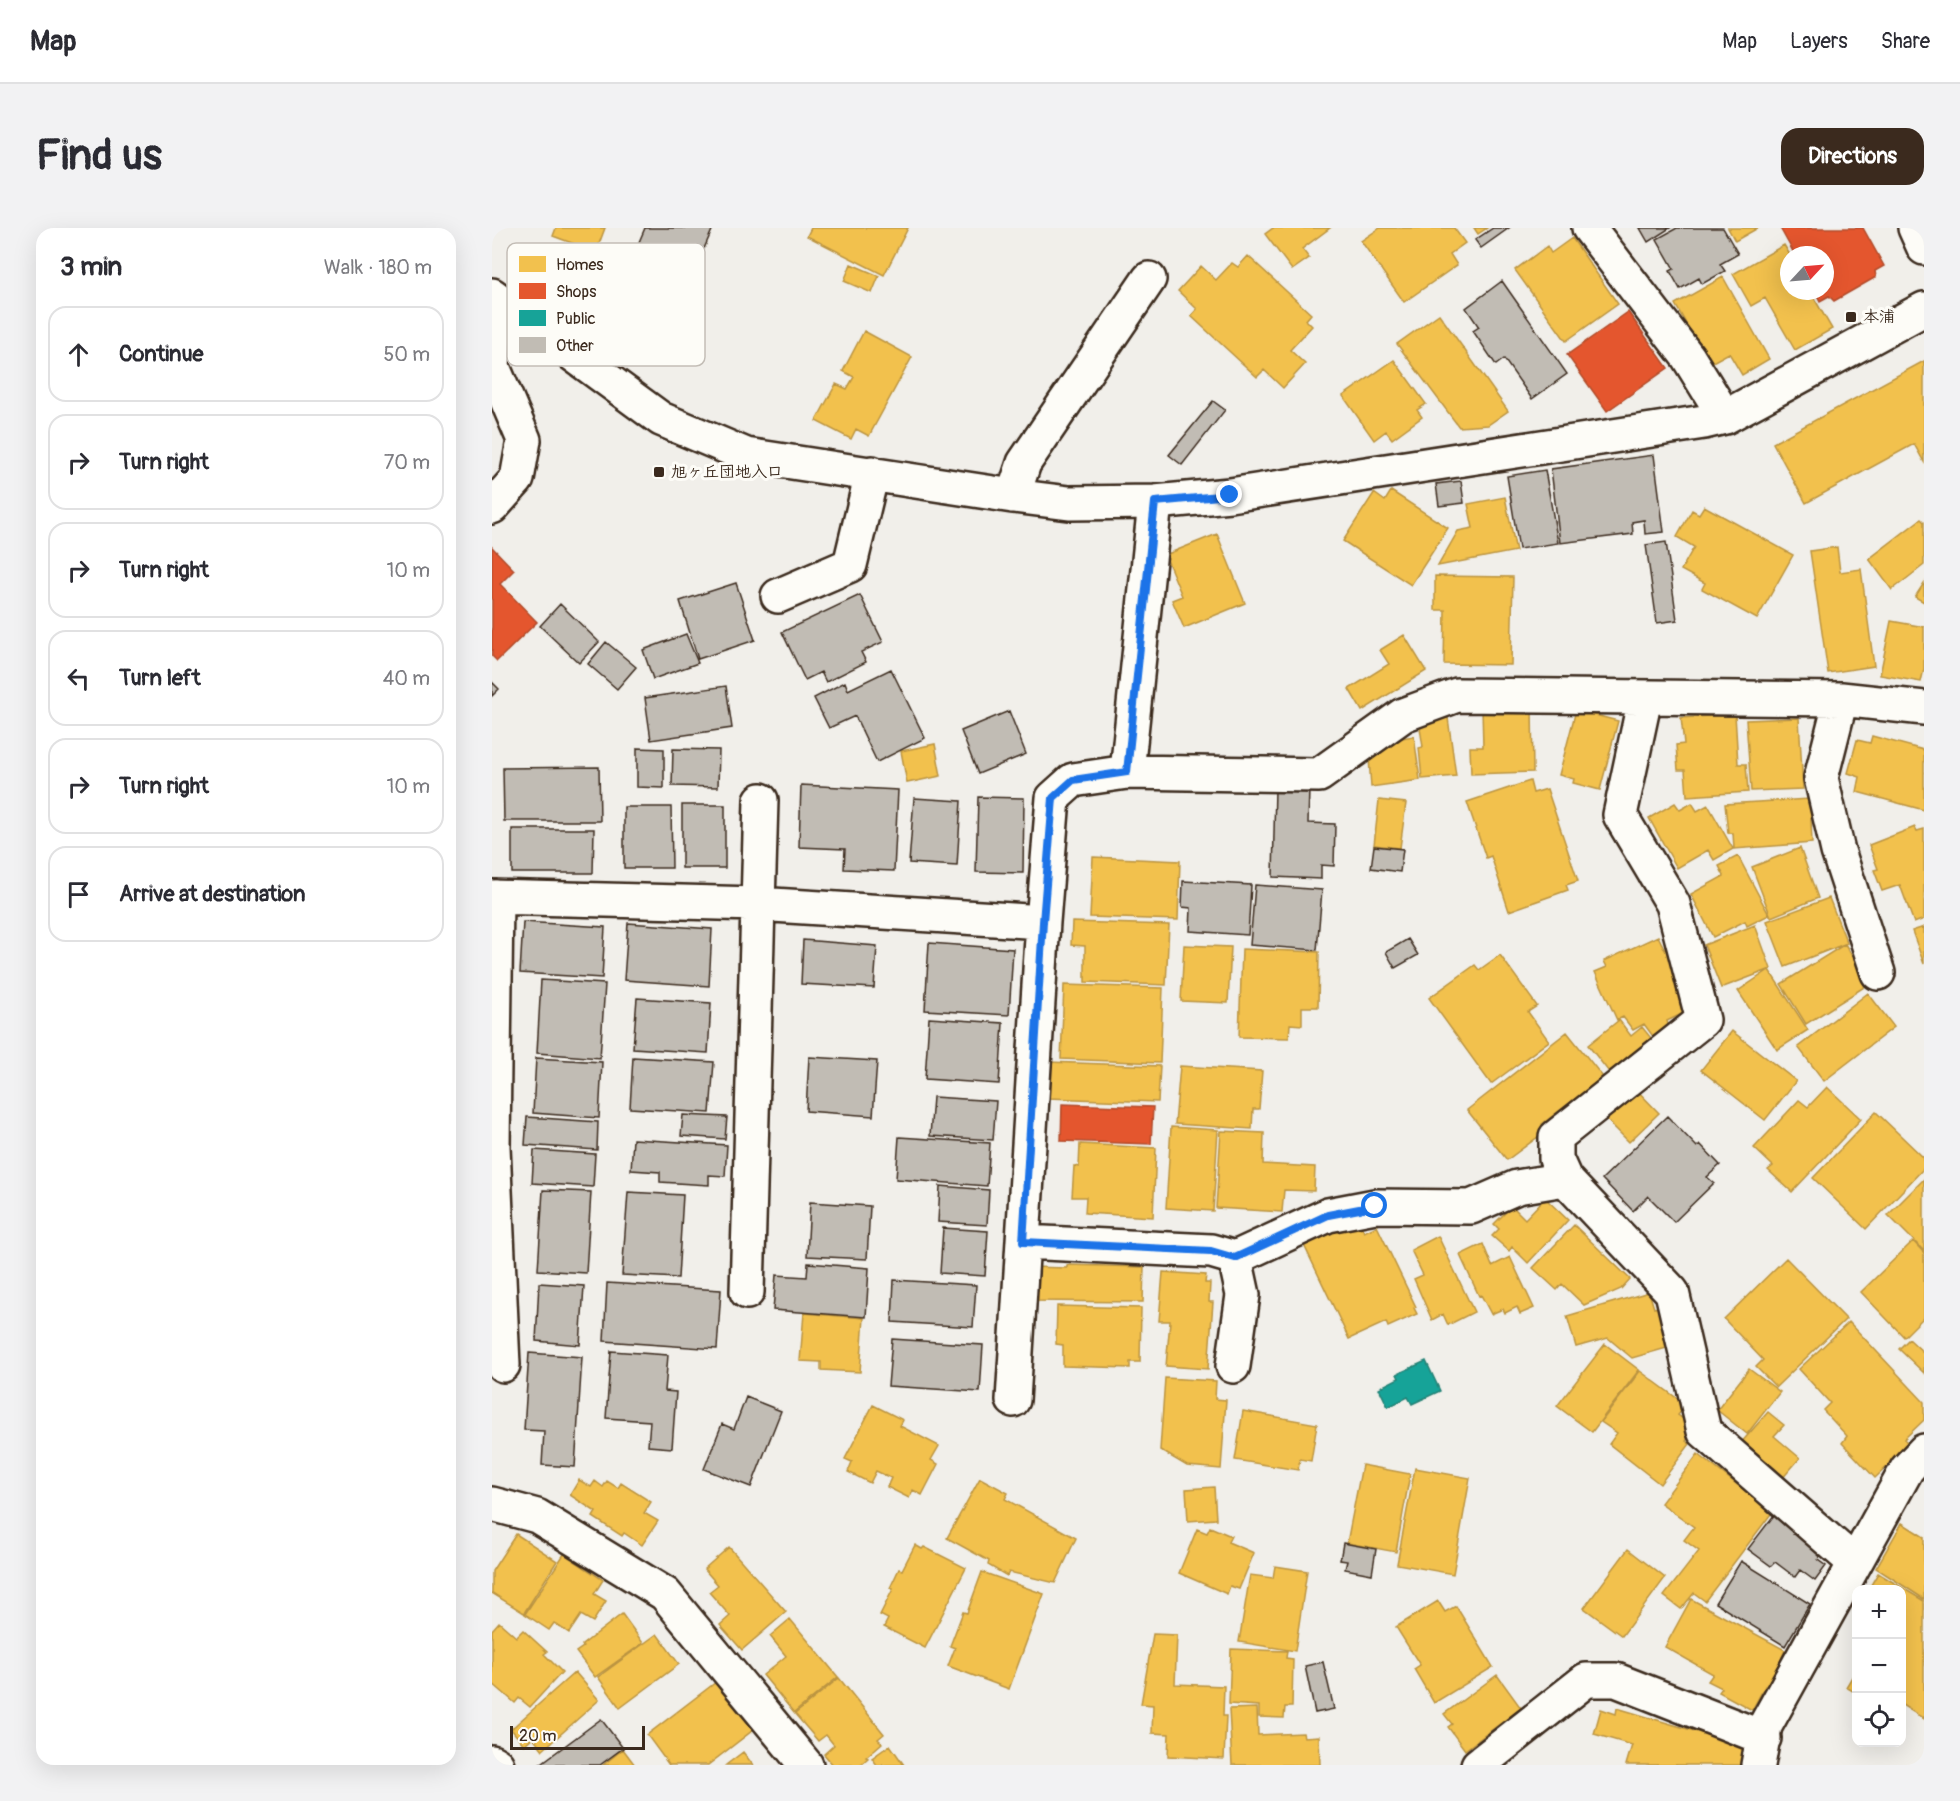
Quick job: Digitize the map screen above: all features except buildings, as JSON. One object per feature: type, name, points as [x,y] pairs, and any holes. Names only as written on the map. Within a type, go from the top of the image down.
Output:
[{"type":"street","points":[[1589,228],[1688,357],[1725,417]]},
{"type":"street","points":[[1915,228],[1924,248]]},
{"type":"street","points":[[1013,496],[1024,463],[1149,279]]},
{"type":"street","points":[[492,507],[518,479],[524,440],[493,367],[499,301]]},
{"type":"street","points":[[589,366],[661,418],[746,456],[1069,503],[1155,502],[1230,495],[1725,417],[1924,309]]},
{"type":"street","points":[[778,596],[850,565],[872,473]]},
{"type":"street","points":[[1127,772],[1155,502]]},
{"type":"street","points":[[1014,1400],[1043,922],[1053,798],[1073,780],[1127,772],[1319,775],[1403,715],[1456,695],[1841,699],[1924,708]]},
{"type":"street","points":[[1645,698],[1620,815],[1673,904],[1703,1020],[1556,1137],[1556,1160],[1565,1179],[1672,1292],[1704,1431],[1855,1563]]},
{"type":"street","points":[[1841,699],[1821,778],[1838,851],[1878,973]]},
{"type":"street","points":[[747,1292],[761,800]]},
{"type":"street","points":[[503,1365],[493,1146],[494,897],[757,903],[1043,922]]},
{"type":"street","points":[[1023,1242],[1211,1251],[1235,1258],[1328,1215],[1375,1206],[1471,1207],[1517,1187],[1565,1179]]},
{"type":"street","points":[[1233,1366],[1243,1295],[1235,1258]]},
{"type":"street","points":[[1478,1765],[1586,1680],[1616,1680],[1761,1752],[1765,1726],[1907,1468],[1924,1451]]},
{"type":"street","points":[[492,1504],[537,1516],[665,1594],[806,1765]]},
{"type":"street","points":[[492,1762],[498,1765]]},
{"type":"place","name":"本浦","points":[[1851,317]]},
{"type":"place","name":"旭ヶ丘団地入口","points":[[659,472]]},
{"type":"route","points":[[1230,495],[1155,502],[1127,772],[1073,780],[1053,798],[1023,1242],[1211,1251],[1235,1258],[1328,1215],[1375,1206]]}]
